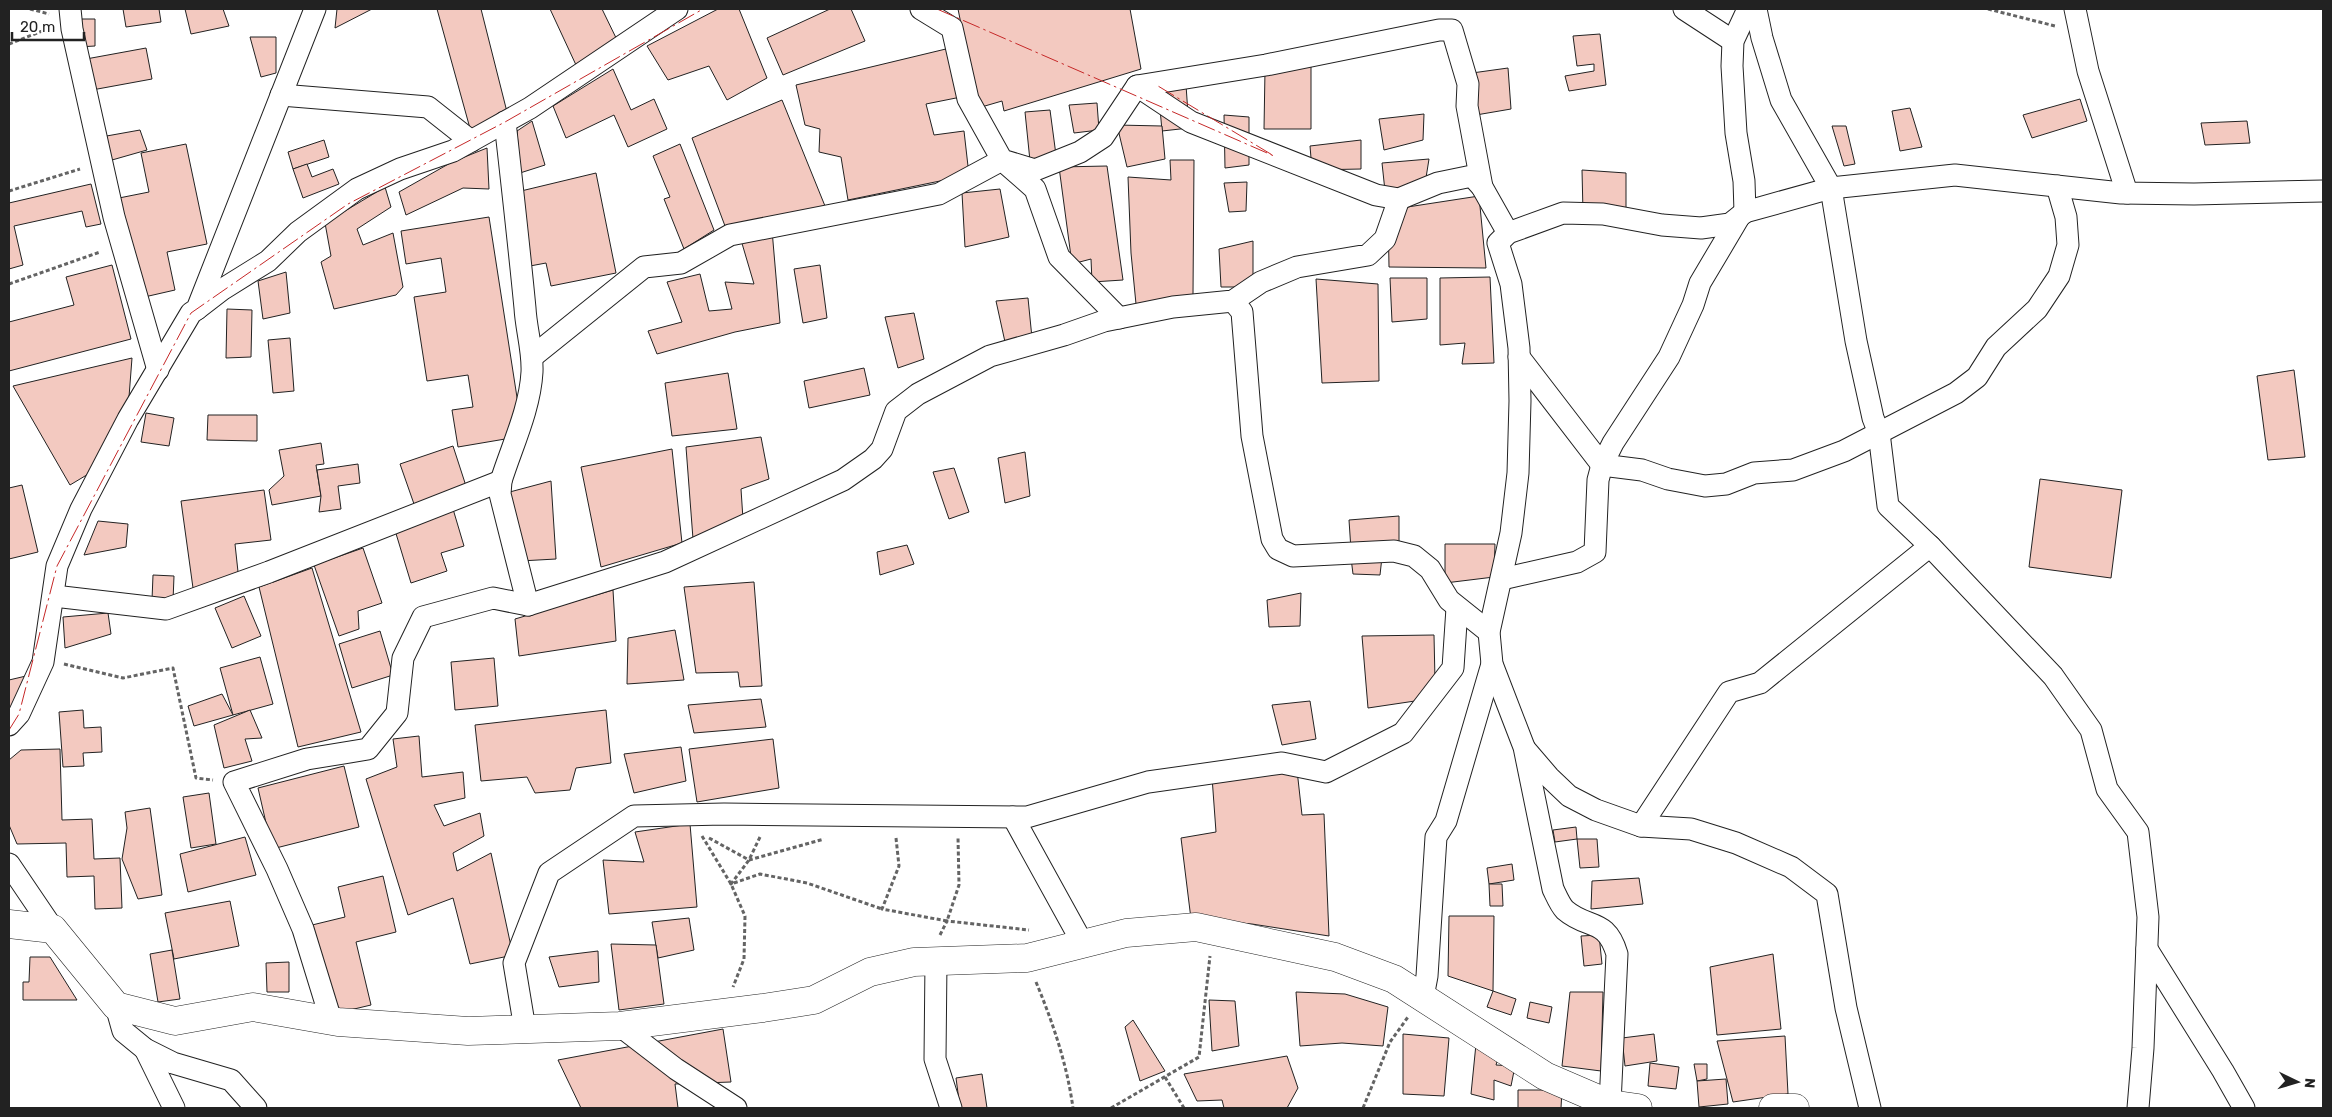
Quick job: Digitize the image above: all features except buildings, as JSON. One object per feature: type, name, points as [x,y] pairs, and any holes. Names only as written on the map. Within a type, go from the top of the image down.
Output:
[{"type":"street","points":[[197,309],[315,9]]},
{"type":"street","points":[[9,725],[18,714],[44,662],[58,566],[81,508],[128,419],[192,312],[223,289],[268,261],[298,232],[357,189],[400,169],[453,151],[471,142],[545,98],[678,9]]},
{"type":"street","points":[[921,9],[952,28],[968,99],[1002,160],[1035,189],[1059,257],[1118,318]]},
{"type":"street","points":[[1684,9],[1733,42]]},
{"type":"street","points":[[1502,578],[1577,562],[1594,552],[1598,480],[1602,465],[1613,443],[1669,357],[1693,305],[1700,283],[1742,215],[1744,181],[1736,133],[1732,66],[1733,42],[1748,9]]},
{"type":"street","points":[[1756,9],[1762,38],[1781,100],[1831,188],[1856,341],[1873,418],[1879,433],[1888,506],[1930,546],[2053,676],[2091,730],[2107,789],[2138,832],[2148,917],[2138,1108]]},
{"type":"street","points":[[2075,9],[2088,71],[2127,193]]},
{"type":"street","points":[[71,14],[102,162],[122,244],[158,370]]},
{"type":"street","points":[[532,357],[644,267],[681,262],[730,235],[939,194],[1002,160],[1035,170],[1080,152],[1103,137],[1137,86],[1266,65],[1439,30],[1452,30],[1468,84],[1467,106],[1482,187]]},
{"type":"street","points":[[1137,86],[1191,122],[1376,195],[1399,199],[1438,183],[1472,176],[1482,187],[1508,233]]},
{"type":"street","points":[[281,95],[428,107],[471,142]]},
{"type":"street","points":[[504,122],[519,237],[525,311],[532,357],[532,373],[526,405],[501,481],[500,494],[528,605]]},
{"type":"street","points":[[1610,1104],[1617,954],[1607,932],[1564,909],[1553,889],[1524,747],[1492,664],[1489,632],[1511,533],[1518,473],[1519,357],[1510,284],[1498,243],[1508,233],[1563,213],[1603,214],[1662,225],[1701,228],[1721,227],[1742,215],[1831,188],[1955,175],[2127,193],[2194,194],[2323,191]]},
{"type":"street","points":[[1519,357],[1602,465],[1642,470],[1668,479],[1705,486],[1726,484],[1754,473],[1793,470],[1844,451],[1956,393],[1976,378],[1996,347],[2037,309],[2059,276],[2068,245],[2066,217],[2057,186]]},
{"type":"street","points":[[331,1020],[303,929],[278,869],[234,782],[307,759],[368,749],[397,713],[402,658],[423,617],[493,598],[528,605],[665,562],[757,518],[844,480],[873,460],[882,449],[896,411],[918,394],[990,356],[1118,318],[1173,307],[1233,301],[1261,282],[1297,267],[1368,255],[1385,239],[1399,199]]},
{"type":"street","points":[[1233,301],[1242,312],[1252,436],[1272,539],[1278,549],[1293,556],[1394,551],[1414,556],[1430,569],[1444,594],[1457,608],[1489,632]]},
{"type":"street","points":[[54,596],[166,609],[269,572],[501,481]]},
{"type":"street","points":[[1641,826],[1728,692],[1760,683],[1930,546]]},
{"type":"street","points":[[525,1029],[514,963],[550,873],[634,816],[770,814],[1026,817],[1148,782],[1282,763],[1326,772],[1403,733],[1453,668],[1457,608]]},
{"type":"street","points":[[1423,997],[1427,976],[1436,837],[1446,821],[1492,664]]},
{"type":"street","points":[[1524,747],[1548,777],[1569,796],[1596,810],[1641,826],[1690,830],[1736,843],[1791,867],[1827,894],[1846,1008],[1870,1108]]},
{"type":"street","points":[[1013,817],[1083,944]]},
{"type":"street","points":[[9,864],[53,928],[116,1006],[123,1031],[145,1050],[173,1063],[231,1080],[256,1108]]},
{"type":"street","points":[[9,924],[53,928]]},
{"type":"street","points":[[116,1006],[175,1021],[253,1007],[331,1020],[468,1031],[620,1026],[814,1000],[870,972],[914,962],[1027,958],[1126,933],[1196,927],[1335,957],[1394,979],[1545,1076],[1610,1104],[1638,1108]]},
{"type":"street","points":[[2147,949],[2244,1108]]},
{"type":"street","points":[[936,961],[936,1059],[951,1108]]},
{"type":"street","points":[[620,1026],[676,1069],[736,1108]]},
{"type":"street","points":[[145,1050],[174,1108]]},
{"type":"street","points":[[1773,1108],[1795,1108]]},
{"type":"path","points":[[1988,9],[2080,32]]},
{"type":"path","points":[[9,44],[71,14]]},
{"type":"path","points":[[9,191],[102,162]]},
{"type":"path","points":[[9,284],[122,244]]},
{"type":"path","points":[[44,662],[80,666],[123,678],[173,668],[196,778],[234,782]]},
{"type":"path","points":[[732,884],[749,860],[770,814]]},
{"type":"path","points":[[882,908],[899,866],[893,816]]},
{"type":"path","points":[[732,884],[760,874],[808,883],[882,908],[947,921],[960,885],[958,816]]},
{"type":"path","points":[[723,1013],[744,959],[745,916],[732,884],[700,833],[749,860],[828,838]]},
{"type":"path","points":[[1111,1108],[1199,1058],[1212,931]]},
{"type":"path","points":[[1027,958],[1052,1020],[1069,1080],[1073,1108]]},
{"type":"path","points":[[1363,1108],[1390,1042],[1423,997]]},
{"type":"path","points":[[1165,1077],[1184,1108]]},
{"type":"power","points":[[9,730],[19,714],[57,566],[191,313],[348,204],[505,122],[703,9]]},
{"type":"power","points":[[937,9],[1274,156],[1158,86]]}]
